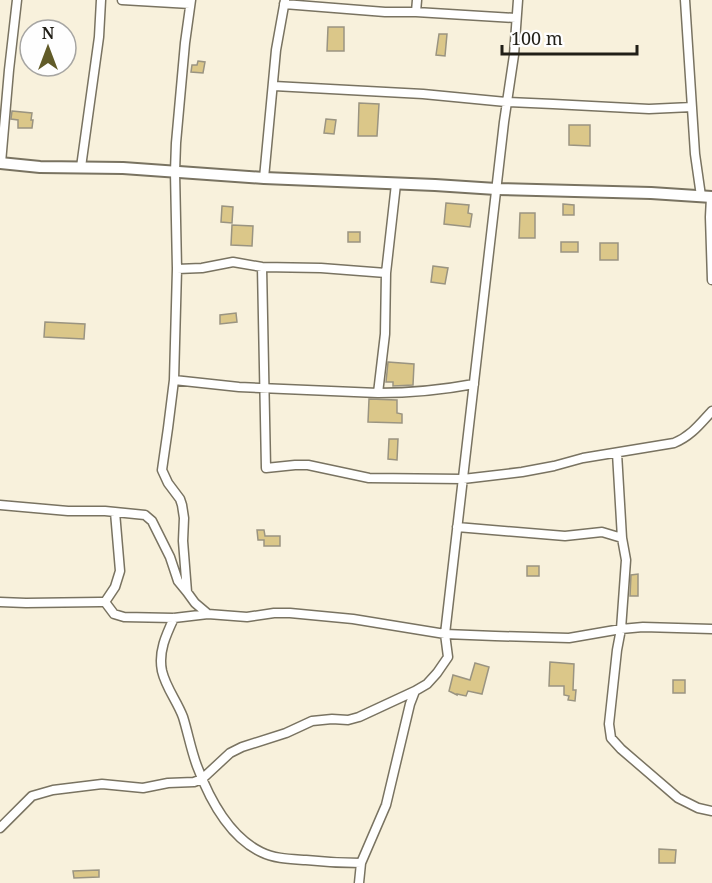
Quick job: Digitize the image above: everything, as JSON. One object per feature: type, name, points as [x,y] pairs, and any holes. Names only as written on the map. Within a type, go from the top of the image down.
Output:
[{"type":"street","points":[[17,0],[0,163],[40,167],[123,168],[264,178],[708,197]]},
{"type":"street","points":[[81,167],[102,0]]},
{"type":"street","points":[[122,0],[191,2],[178,115],[175,172],[177,269],[174,380],[162,470],[182,505],[187,592]]},
{"type":"street","points":[[416,12],[417,0]]},
{"type":"street","points":[[0,828],[32,796],[53,790],[102,784],[143,788],[202,779],[230,753],[242,747],[286,733],[312,721],[348,720],[359,717],[415,691],[427,684],[448,657],[445,634],[506,102],[514,55],[518,0]]},
{"type":"street","points":[[685,0],[695,154],[708,197],[712,280]]},
{"type":"street","points":[[264,178],[276,50],[284,2],[385,12],[516,18]]},
{"type":"street","points":[[274,86],[423,94],[506,102],[649,109],[692,107]]},
{"type":"street","points":[[378,393],[385,334],[386,273],[396,184]]},
{"type":"street","points":[[177,269],[202,268],[233,262],[262,267],[321,268],[386,273]]},
{"type":"street","points":[[262,267],[266,468],[308,465],[369,478],[463,479],[522,472],[583,458],[674,443],[693,432],[712,411]]},
{"type":"street","points":[[174,380],[263,388],[378,393],[448,389],[474,384]]},
{"type":"street","points":[[617,453],[622,538],[626,560],[621,629],[609,724],[611,738],[678,798],[712,811]]},
{"type":"street","points":[[0,504],[68,511],[145,515],[152,521],[170,556],[178,580],[195,603],[208,614]]},
{"type":"street","points":[[105,602],[115,587],[120,571],[115,512]]},
{"type":"street","points":[[457,527],[565,536],[602,532],[622,538]]},
{"type":"street","points":[[0,602],[105,602]]},
{"type":"street","points":[[105,602],[114,614],[119,616],[174,618],[208,614],[247,617],[290,613],[365,621],[445,634],[569,638],[643,627],[712,629]]},
{"type":"street","points":[[174,618],[162,646],[162,671],[170,693],[182,714],[202,779],[222,817],[245,842],[274,858],[361,863]]},
{"type":"street","points":[[359,883],[361,863],[386,805],[415,691]]},
{"type":"building","points":[[328,27],[344,27],[344,51],[327,51]]},
{"type":"building","points":[[439,34],[447,34],[445,56],[436,55]]},
{"type":"building","points":[[198,61],[205,62],[203,73],[191,72],[192,65],[197,65]]},
{"type":"building","points":[[359,103],[379,104],[377,136],[358,136]]},
{"type":"building","points":[[12,111],[32,113],[32,128],[18,128],[18,120],[11,119]]},
{"type":"building","points":[[326,119],[336,120],[334,134],[324,133]]},
{"type":"building","points":[[569,125],[590,125],[590,146],[569,145]]},
{"type":"building","points":[[446,203],[469,205],[468,213],[472,214],[470,227],[444,224]]},
{"type":"building","points":[[563,204],[574,205],[574,215],[563,215]]},
{"type":"building","points":[[222,206],[233,207],[232,223],[221,222]]},
{"type":"building","points":[[520,213],[535,213],[535,238],[519,238]]},
{"type":"building","points":[[232,225],[253,226],[252,246],[231,245]]},
{"type":"building","points":[[348,232],[360,232],[360,242],[348,242]]},
{"type":"building","points":[[561,242],[578,242],[578,252],[561,252]]},
{"type":"building","points":[[600,243],[618,243],[618,260],[600,260]]},
{"type":"building","points":[[433,266],[448,268],[445,284],[431,282]]},
{"type":"building","points":[[236,313],[237,322],[220,324],[220,315]]},
{"type":"building","points":[[45,322],[85,324],[84,339],[44,337]]},
{"type":"building","points":[[388,362],[414,364],[413,385],[393,386],[393,382],[386,382]]},
{"type":"building","points":[[369,399],[397,400],[397,413],[402,414],[402,423],[368,422]]},
{"type":"building","points":[[389,439],[398,439],[397,460],[388,459]]},
{"type":"building","points":[[257,530],[264,530],[265,536],[280,536],[280,546],[264,546],[264,540],[258,540]]},
{"type":"building","points":[[527,566],[539,566],[539,576],[527,576]]},
{"type":"building","points":[[638,574],[638,596],[630,596],[631,575]]},
{"type":"building","points":[[550,662],[574,664],[575,701],[568,700],[569,696],[564,695],[564,686],[549,686]]},
{"type":"building","points":[[475,663],[489,667],[482,694],[468,691],[466,696],[449,691],[453,675],[470,680]]},
{"type":"building","points":[[673,680],[685,680],[685,693],[673,693]]},
{"type":"building","points":[[659,849],[676,850],[675,863],[659,863]]},
{"type":"building","points":[[99,870],[99,877],[74,878],[73,871]]}]
